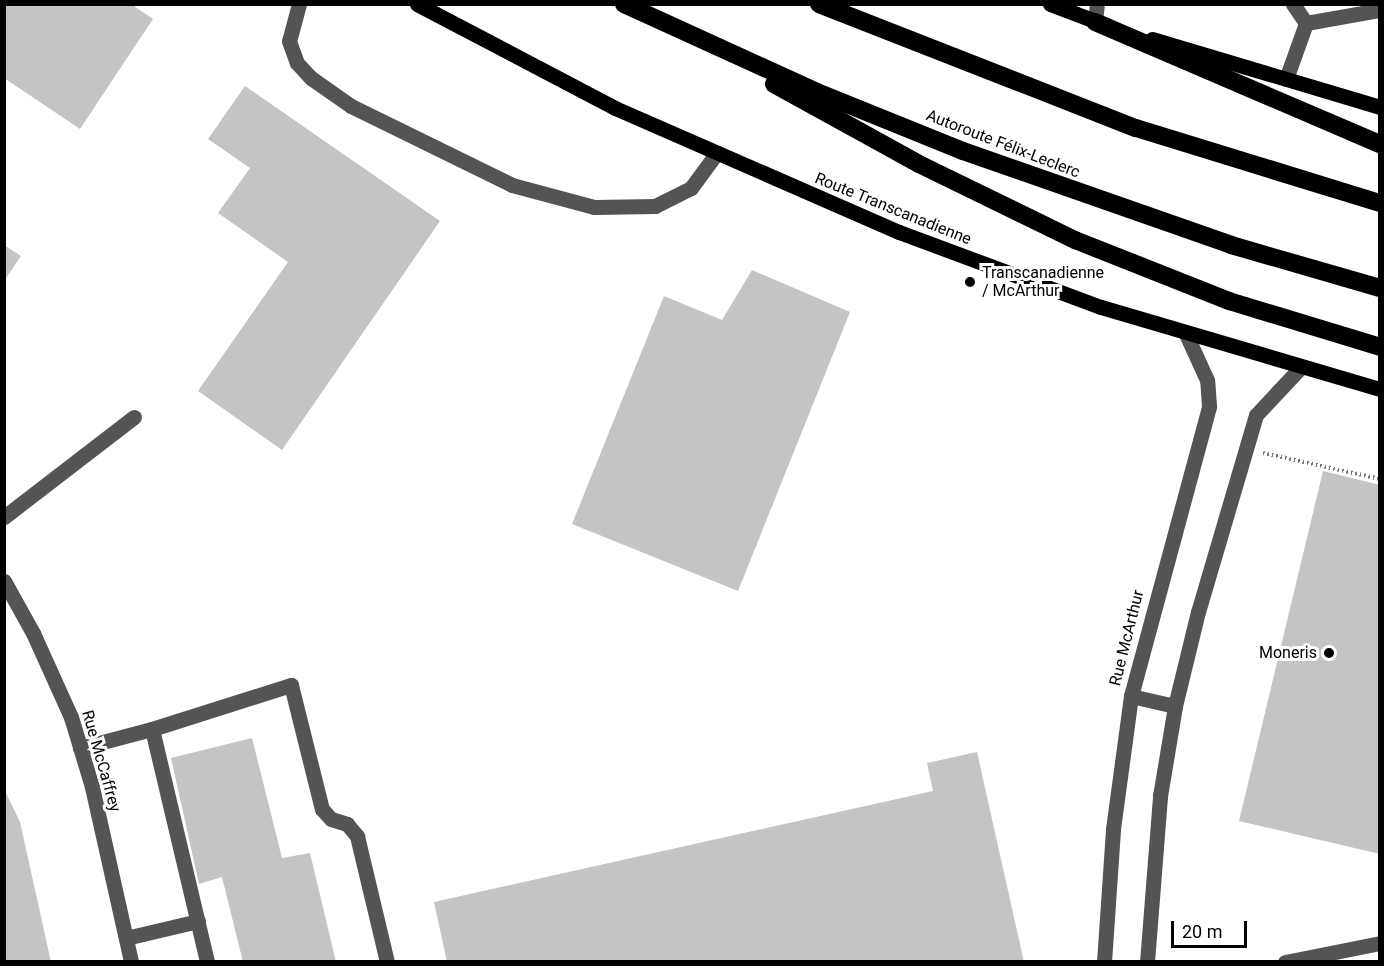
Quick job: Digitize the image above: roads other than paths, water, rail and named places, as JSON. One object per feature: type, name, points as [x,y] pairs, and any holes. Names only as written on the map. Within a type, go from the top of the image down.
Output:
[{"type":"highway","name":"Autoroute Félix-Leclerc","points":[[624,4],[700,41],[870,114],[1032,176],[1231,245],[1380,288]]},
{"type":"highway","points":[[819,4],[1104,117],[1380,203]]},
{"type":"highway","points":[[1096,13],[1380,144]]},
{"type":"highway","points":[[700,41],[860,132],[1075,240],[1229,301],[1380,347]]},
{"type":"main road","name":"Route Transcanadienne","points":[[417,4],[549,75],[716,154],[900,232],[1186,334],[1380,389]]},
{"type":"main road","points":[[1050,4],[1096,13],[1286,79],[1380,107]]},
{"type":"street","points":[[299,4],[289,31],[292,52],[297,63],[324,89],[512,185],[594,207],[655,206],[691,188],[716,154]]},
{"type":"street","points":[[1293,4],[1306,23]]},
{"type":"street","points":[[1306,23],[1380,10]]},
{"type":"street","points":[[1286,79],[1306,23]]},
{"type":"street","name":"Rue McArthur","points":[[1104,962],[1113,829],[1131,696],[1209,406],[1208,380],[1186,334]]},
{"type":"street","points":[[1147,962],[1153,852],[1175,706],[1246,442],[1259,409],[1300,368]]},
{"type":"street","points":[[4,518],[134,417]]},
{"type":"street","name":"Rue McCaffrey","points":[[4,582],[45,657],[81,748],[131,962]]},
{"type":"street","points":[[81,748],[152,729],[291,685],[322,809],[331,819],[347,824],[357,836],[387,962]]},
{"type":"street","points":[[1131,696],[1175,706]]},
{"type":"street","points":[[152,729],[207,962]]},
{"type":"street","points":[[126,938],[198,921]]},
{"type":"street","points":[[1285,962],[1380,943]]},
{"type":"place","name":"Transcanadienne / McArthur","points":[[970,282]]},
{"type":"place","name":"Moneris","points":[[1329,653]]}]
